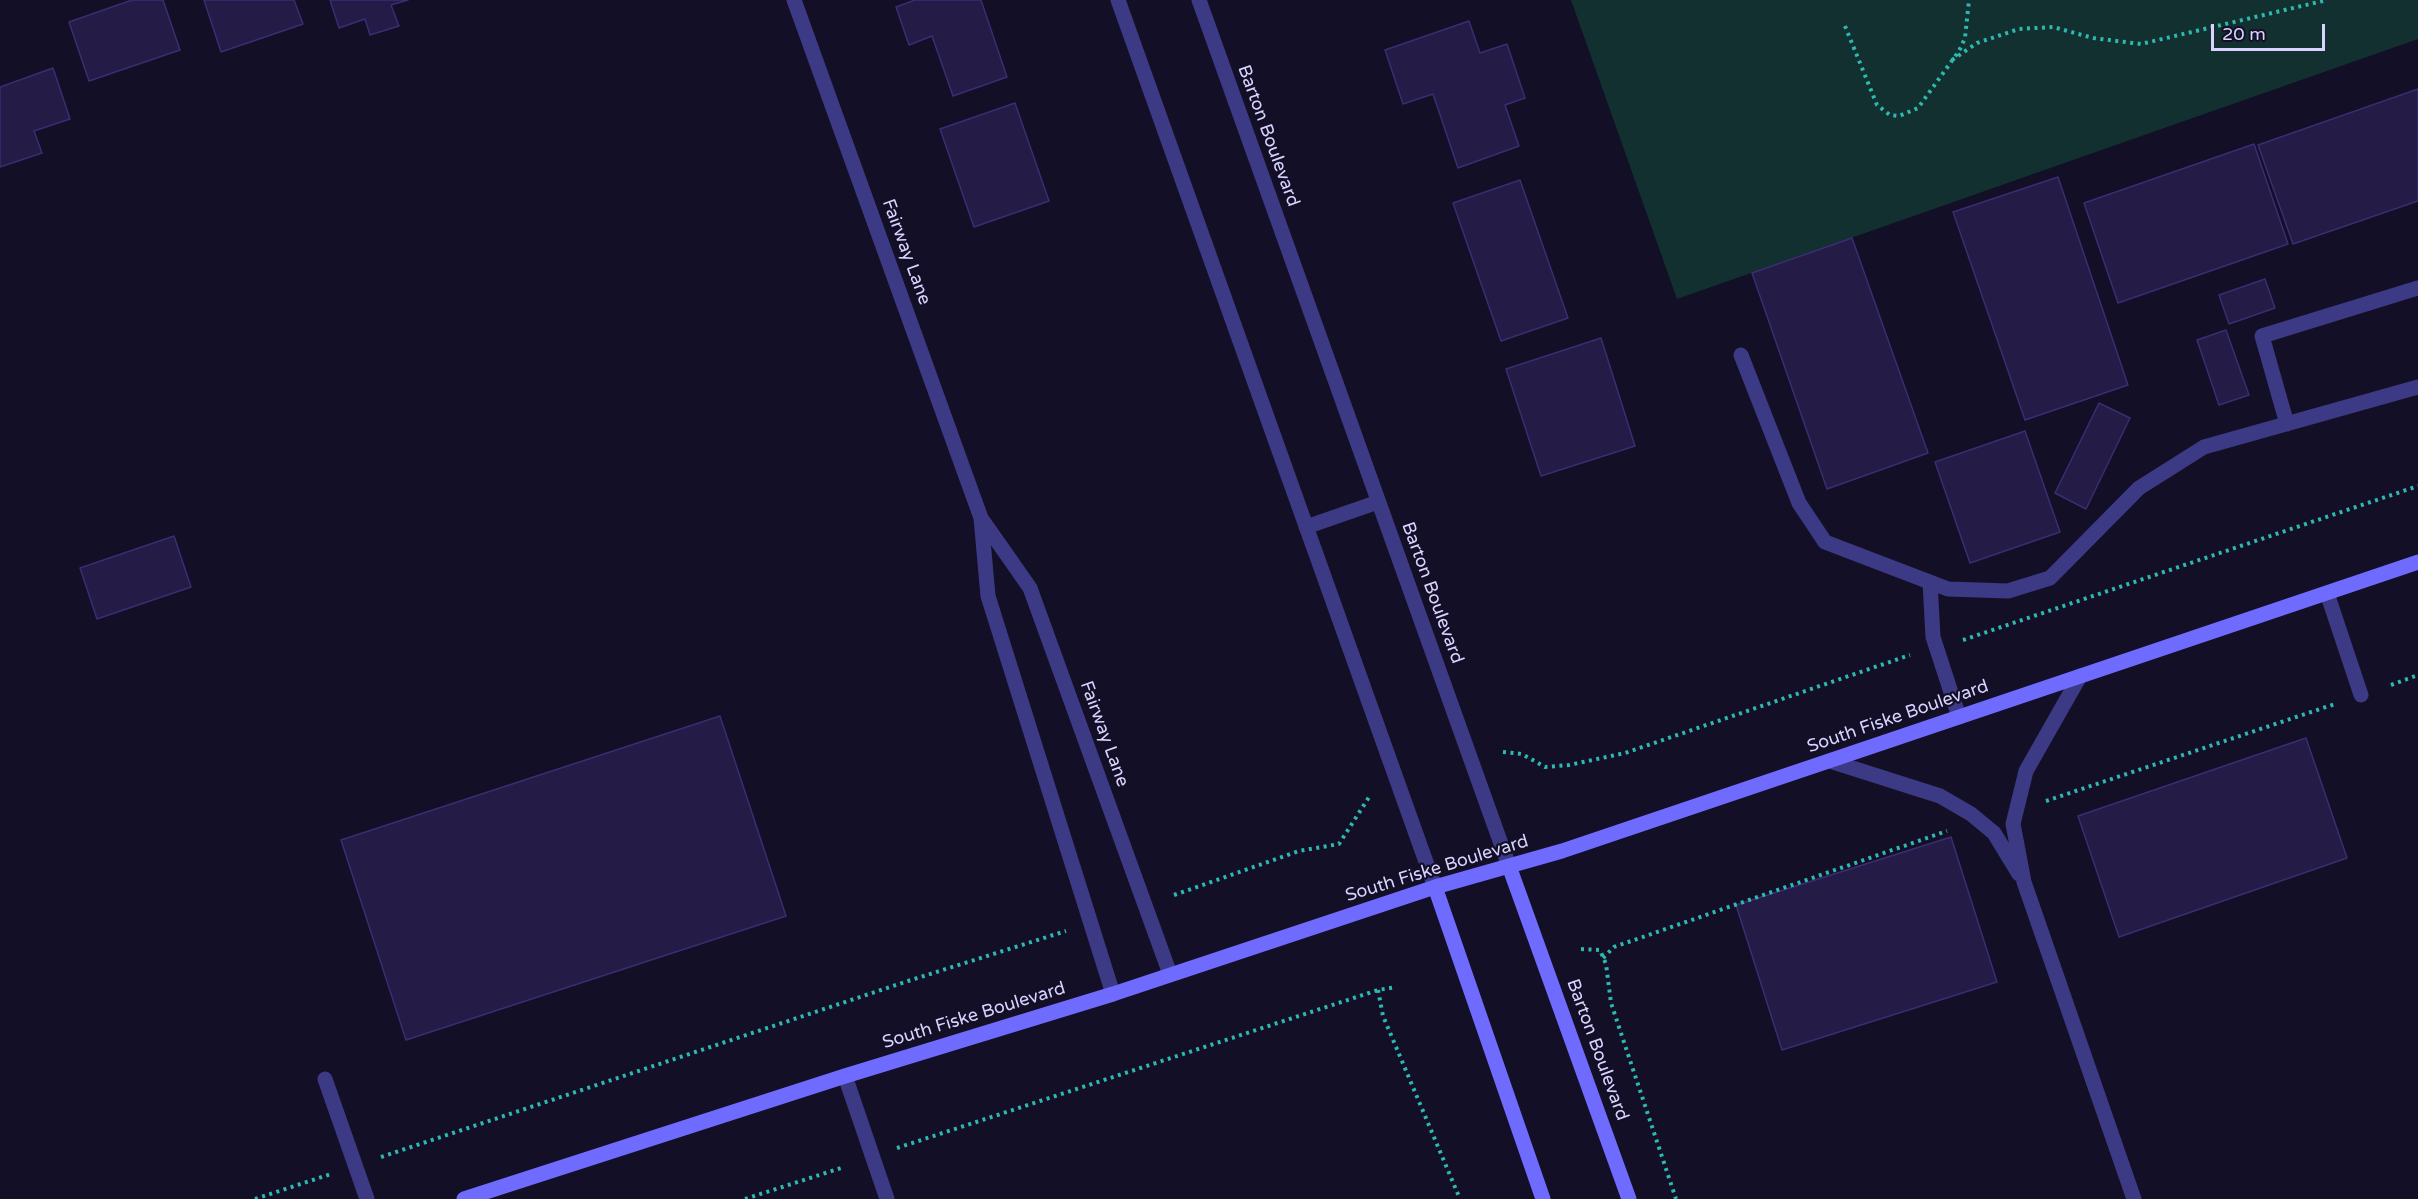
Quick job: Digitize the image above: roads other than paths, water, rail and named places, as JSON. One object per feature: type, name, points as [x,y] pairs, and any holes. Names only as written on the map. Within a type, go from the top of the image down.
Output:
[{"type":"main road","name":"South Fiske Boulevard","points":[[464,1199],[845,1076],[1113,994],[1435,887],[1573,848],[2418,562]]},
{"type":"main road","name":"Barton Boulevard","points":[[1509,866],[1629,1199]]},
{"type":"main road","points":[[1435,887],[1543,1199]]},
{"type":"street","name":"Fairway Lane","points":[[794,0],[981,518],[988,596],[1113,994]]},
{"type":"street","points":[[1118,0],[1435,887]]},
{"type":"street","name":"Barton Boulevard","points":[[1199,0],[1509,866]]},
{"type":"street","points":[[2287,424],[2262,336],[2418,288]]},
{"type":"street","points":[[1741,355],[1799,503],[1825,542],[1948,588],[2008,591],[2050,578],[2139,488],[2204,447],[2418,387]]},
{"type":"street","points":[[1306,527],[1378,502]]},
{"type":"street","name":"Fairway Lane","points":[[981,518],[1030,588],[1170,975]]},
{"type":"street","points":[[1930,582],[1933,637],[1959,717]]},
{"type":"street","points":[[2327,593],[2361,695]]},
{"type":"street","points":[[2080,676],[2026,771],[2013,824],[2024,882],[2134,1199]]},
{"type":"street","points":[[1830,761],[1940,796],[1971,814],[1994,833],[2024,882]]},
{"type":"street","points":[[845,1076],[887,1199]]},
{"type":"street","points":[[326,1079],[367,1199]]}]
